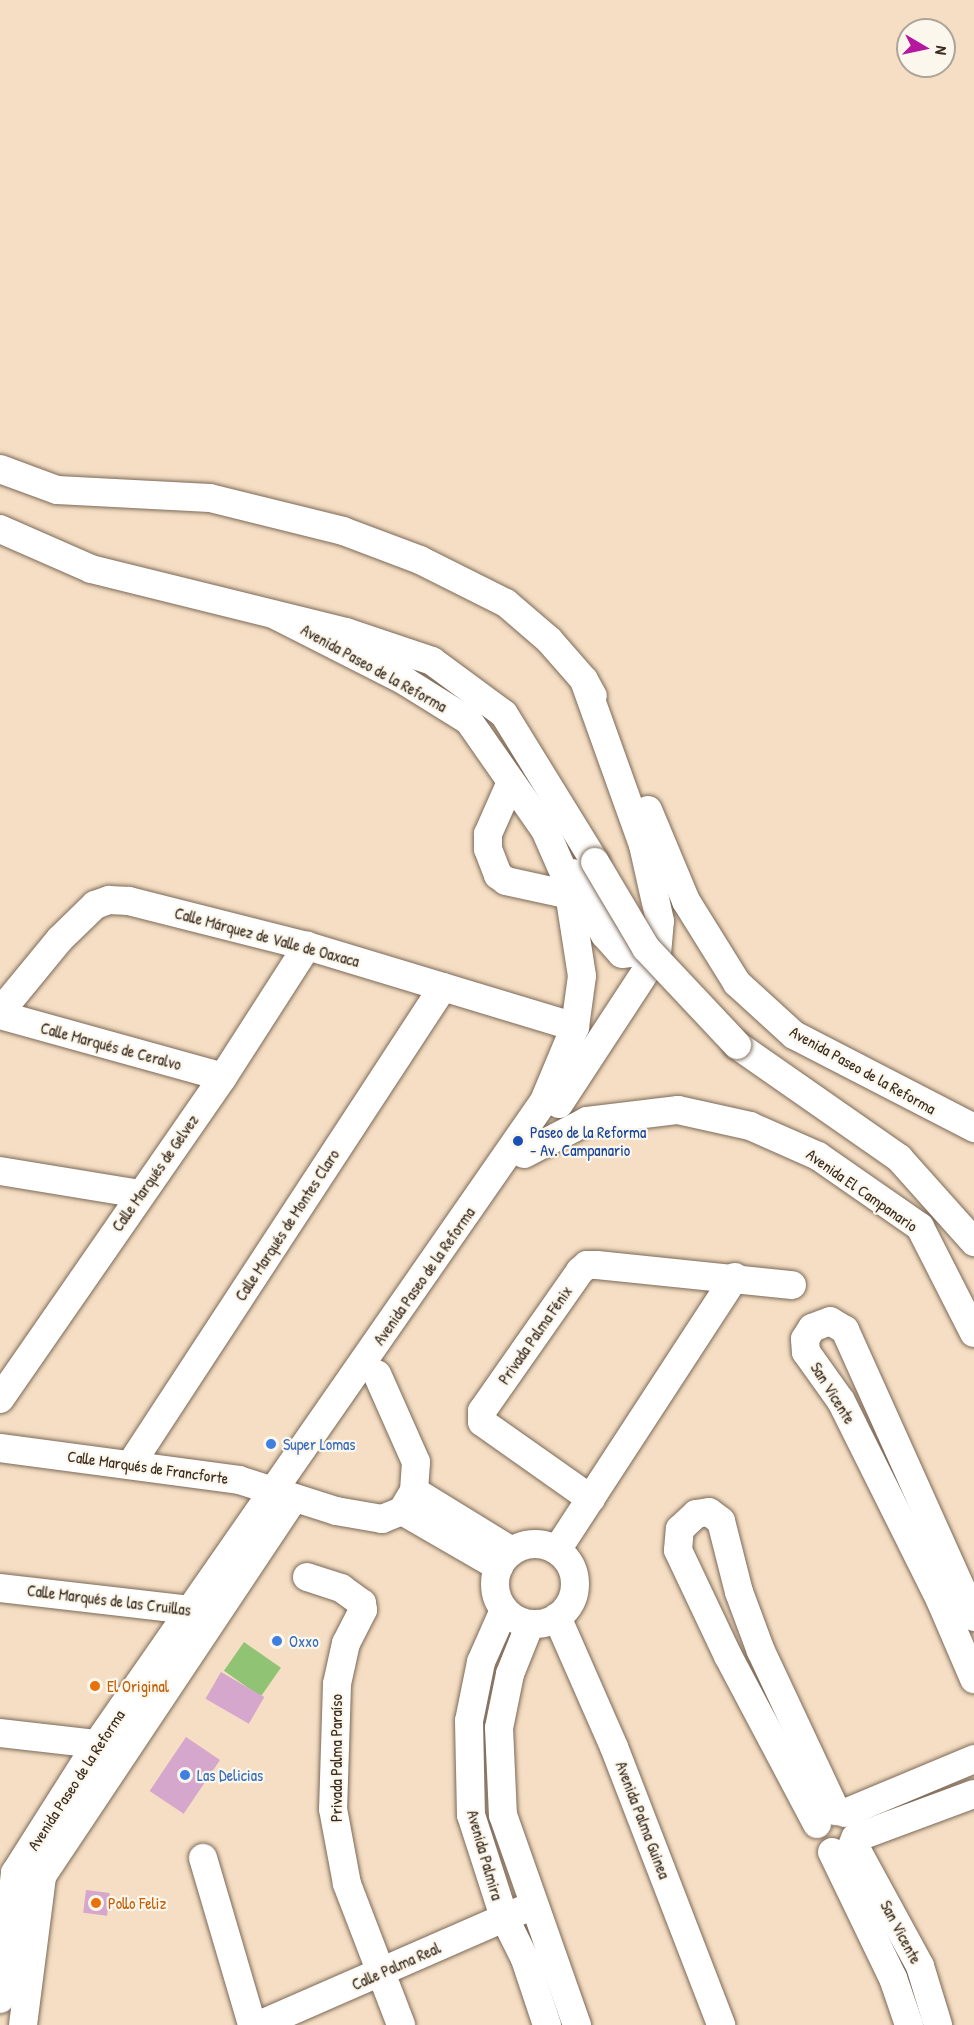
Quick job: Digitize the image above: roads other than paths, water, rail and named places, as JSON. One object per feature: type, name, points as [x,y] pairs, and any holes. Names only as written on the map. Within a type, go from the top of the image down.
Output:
[{"type":"street","name":"Avenida Paseo de la Reforma","points":[[0,469],[57,490],[210,498],[343,531],[420,561],[506,603],[549,640],[584,680],[617,742],[686,901],[737,983],[794,1035],[974,1128]]},
{"type":"street","name":"Avenida Paseo de la Reforma","points":[[0,528],[91,569],[346,632],[432,661],[504,714],[646,948],[737,1045],[899,1158],[974,1242]]},
{"type":"street","name":"Avenida Paseo de la Reforma","points":[[23,2025],[19,1873],[128,1747],[205,1612],[285,1495],[544,1101],[575,1027],[582,976],[570,895],[545,830],[468,721],[405,681],[275,615]]},
{"type":"street","name":"Avenida Paseo de la Reforma","points":[[285,1495],[377,1374],[657,954],[660,921],[643,845],[584,680]]},
{"type":"street","points":[[511,782],[488,834],[488,849],[498,875],[506,881],[570,895]]},
{"type":"street","points":[[545,830],[590,900],[605,935],[622,954],[648,951],[660,921]]},
{"type":"street","name":"Calle Márquez de Valle de Oaxaca","points":[[0,1014],[60,939],[95,905],[109,900],[129,901],[307,946],[575,1027]]},
{"type":"street","name":"Calle Marqués de Gelvez","points":[[0,1399],[223,1077],[307,946]]},
{"type":"street","name":"Calle Marqués de Montes Claro","points":[[131,1464],[443,987]]},
{"type":"street","name":"Calle Marqués de Ceralvo","points":[[0,1014],[223,1077]]},
{"type":"street","name":"Avenida El Campanario","points":[[524,1154],[587,1121],[678,1110],[750,1126],[818,1156],[920,1227],[974,1333]]},
{"type":"street","points":[[0,1171],[140,1194]]},
{"type":"street","name":"Privada Palma Fénix","points":[[591,1499],[482,1422],[482,1411],[587,1265],[735,1277],[792,1285]]},
{"type":"street","points":[[557,1551],[735,1277]]},
{"type":"street","name":"San Vicente","points":[[974,1617],[952,1596],[841,1401],[806,1352],[805,1339],[812,1328],[830,1321],[845,1330],[952,1596],[974,1679]]},
{"type":"street","points":[[285,1495],[359,1517],[382,1519],[408,1501],[416,1462],[377,1374]]},
{"type":"street","name":"Calle Marqués de Francforte","points":[[0,1448],[238,1480],[285,1495]]},
{"type":"street","points":[[408,1501],[505,1559]]},
{"type":"street","name":"San Vicente","points":[[909,2025],[840,1830],[761,1652],[739,1592],[721,1521],[709,1512],[696,1514],[680,1529],[678,1550],[728,1656],[840,1830],[920,1966],[938,2025]]},
{"type":"street","points":[[534,1544],[557,1551],[570,1565],[575,1584],[570,1603],[557,1617],[530,1624],[504,1610],[495,1589],[505,1559],[534,1544]]},
{"type":"street","name":"Privada Palma Paraíso","points":[[307,1577],[341,1588],[362,1603],[363,1610],[346,1643],[337,1684],[333,1809],[347,1884],[383,1972]]},
{"type":"street","name":"Calle Marqués de las Cruillas","points":[[0,1588],[205,1612]]},
{"type":"street","name":"Avenida Palmira","points":[[504,1610],[481,1662],[469,1721],[471,1815],[504,1917],[525,1959],[547,2025]]},
{"type":"street","name":"Avenida Paseo de la Reforma","points":[[0,1999],[19,1873],[97,1744],[205,1612]]},
{"type":"street","name":"Avenida Palma Guinea","points":[[557,1617],[614,1747],[721,2025]]},
{"type":"street","name":"Avenida Palmira","points":[[530,1624],[510,1674],[499,1728],[503,1815],[532,1905],[577,2025]]},
{"type":"street","points":[[0,1733],[128,1747]]},
{"type":"street","points":[[840,1830],[974,1759]]},
{"type":"street","points":[[840,1830],[974,1794]]},
{"type":"street","points":[[203,1858],[252,2025]]},
{"type":"street","name":"Calle Palma Real","points":[[259,2025],[532,1905]]},
{"type":"street","points":[[383,1972],[401,2025]]},
{"type":"street","points":[[0,2023],[15,2025]]},
{"type":"place","name":"Paseo de la Reforma - Av. Campanario","points":[[518,1141]]},
{"type":"place","name":"Super Lomas","points":[[271,1444]]},
{"type":"place","name":"Oxxo","points":[[277,1641]]},
{"type":"place","name":"El Original","points":[[95,1686]]},
{"type":"place","name":"Las Delicias","points":[[185,1775]]},
{"type":"place","name":"Pollo Feliz","points":[[96,1903]]}]
